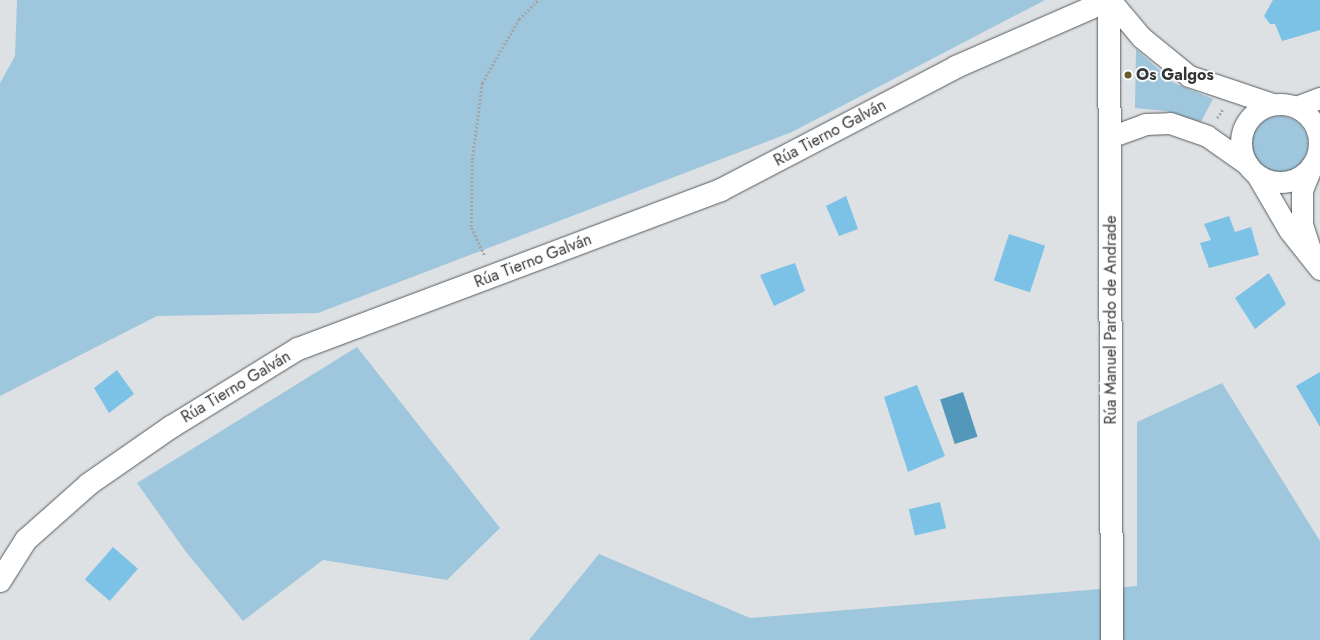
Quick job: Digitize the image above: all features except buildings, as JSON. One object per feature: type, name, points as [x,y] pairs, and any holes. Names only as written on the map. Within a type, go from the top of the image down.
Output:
[{"type":"street","name":"Rúa Tierno Galván","points":[[0,581],[26,540],[90,484],[171,427],[298,349],[721,190],[956,67],[1109,0]]},
{"type":"street","points":[[1109,0],[1141,37],[1189,76],[1232,93],[1272,104],[1296,108],[1307,115],[1317,144],[1302,190],[1302,224],[1317,265]]},
{"type":"street","name":"Rúa Manuel Pardo de Andrade","points":[[1109,0],[1112,640]]},
{"type":"street","points":[[1296,108],[1320,98]]},
{"type":"street","points":[[1272,104],[1255,113],[1242,131],[1241,150],[1289,230],[1317,265]]},
{"type":"street","points":[[1110,137],[1145,124],[1170,123],[1206,136],[1252,169],[1277,182],[1290,181],[1317,144]]},
{"type":"path","points":[[493,276],[471,227],[472,160],[482,83],[520,19],[538,0]]},
{"type":"path","points":[[1206,136],[1232,93]]},
{"type":"shaded area","points":[[17,0],[1045,0],[792,132],[318,313],[157,316],[0,396],[0,83],[15,56]]},
{"type":"shaded area","points":[[1136,49],[1174,83],[1213,99],[1201,122],[1166,111],[1135,108]]},
{"type":"shaded area","points":[[1274,116],[1286,116],[1300,124],[1308,138],[1306,155],[1300,164],[1286,172],[1274,172],[1264,167],[1257,160],[1252,150],[1252,138],[1257,128],[1264,121]]},
{"type":"shaded area","points":[[357,347],[500,528],[447,580],[323,560],[243,621],[186,552],[137,483]]},
{"type":"shaded area","points":[[1222,383],[1320,541],[1320,640],[529,640],[599,554],[750,618],[1137,586],[1137,422]]},
{"type":"shaded area","points":[[963,392],[978,437],[955,444],[940,399]]},
{"type":"place","name":"Os Galgos","points":[[1128,75]]}]
